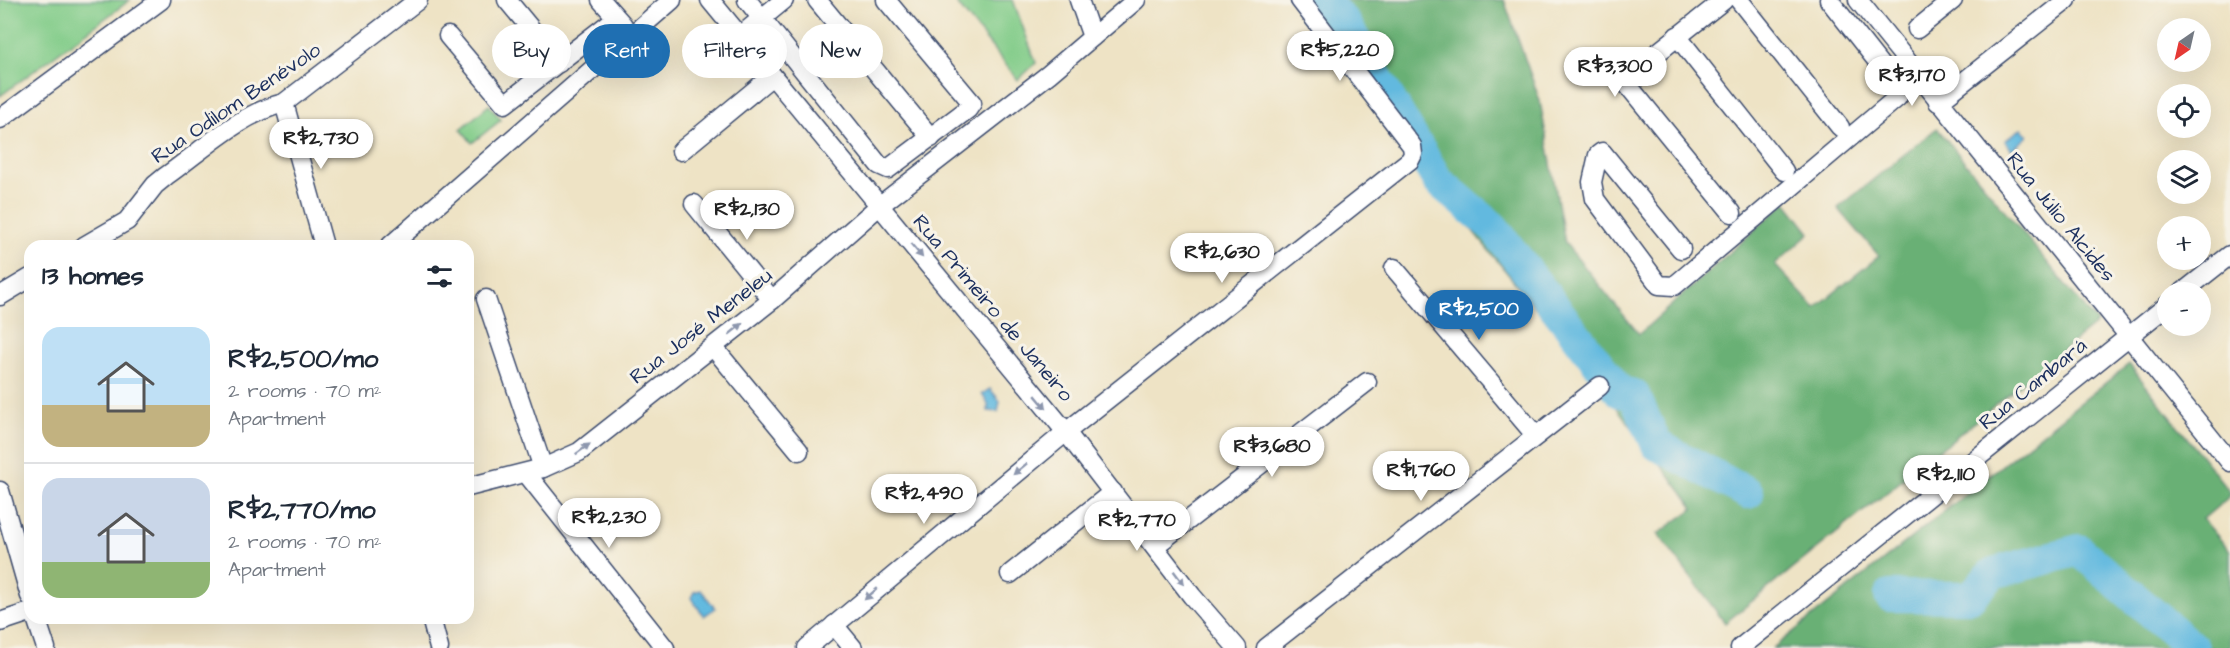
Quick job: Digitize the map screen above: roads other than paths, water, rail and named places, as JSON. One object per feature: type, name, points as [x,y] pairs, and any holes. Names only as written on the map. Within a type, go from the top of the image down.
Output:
[{"type":"street","points":[[0,119],[161,0]]},
{"type":"street","name":"Rua Odilom Benévolo","points":[[94,240],[127,221],[156,185],[242,121],[262,109],[284,103],[418,0]]},
{"type":"street","points":[[507,0],[527,24]]},
{"type":"street","points":[[601,0],[622,24]]},
{"type":"street","points":[[645,24],[672,0]]},
{"type":"street","name":"Rua Primeiro de Janeiro","points":[[710,0],[729,24]]},
{"type":"street","points":[[747,0],[884,169],[892,169],[968,109],[972,102],[886,0]]},
{"type":"street","points":[[755,24],[784,0]]},
{"type":"street","points":[[818,0],[931,138]]},
{"type":"street","points":[[1079,0],[1092,37]]},
{"type":"street","name":"Rua José Meneleu","points":[[474,486],[534,471],[579,452],[714,348],[879,206],[1136,0]]},
{"type":"street","points":[[807,648],[1066,432],[1402,166],[1413,154],[1412,146],[1300,0]]},
{"type":"street","points":[[1725,0],[1628,76],[1626,83],[1732,213]]},
{"type":"street","points":[[1739,0],[1840,127]]},
{"type":"street","points":[[1681,249],[1602,152],[1598,155],[1592,182],[1595,200],[1659,285],[1674,286],[1898,97],[1899,91],[1896,86],[1829,0]]},
{"type":"street","name":"Rua Júlio Alcides","points":[[1858,0],[2230,462]]},
{"type":"street","points":[[1917,29],[1953,0]]},
{"type":"street","points":[[1938,102],[2067,0]]},
{"type":"street","points":[[571,54],[616,18]]},
{"type":"street","points":[[448,36],[505,104],[539,78]]},
{"type":"street","points":[[1677,36],[1784,171]]},
{"type":"street","points":[[397,240],[583,78]]},
{"type":"street","points":[[681,151],[770,78]]},
{"type":"street","name":"Rua Primeiro de Janeiro","points":[[774,78],[1066,432],[1192,596],[1237,648]]},
{"type":"street","points":[[284,103],[322,240]]},
{"type":"street","points":[[694,204],[772,300]]},
{"type":"street","points":[[2196,282],[2230,255]]},
{"type":"street","points":[[1394,268],[1536,436]]},
{"type":"street","points":[[0,296],[24,282]]},
{"type":"street","points":[[486,299],[534,471],[665,648]]},
{"type":"street","name":"Rua Cambará","points":[[1740,648],[2157,314]]},
{"type":"street","points":[[714,348],[799,451]]},
{"type":"street","points":[[1155,546],[1367,382]]},
{"type":"street","points":[[1266,648],[1600,386]]},
{"type":"street","points":[[0,491],[24,575]]},
{"type":"street","points":[[1010,574],[1113,492]]},
{"type":"street","points":[[0,622],[24,614]]},
{"type":"street","points":[[38,624],[45,648]]},
{"type":"street","points":[[433,624],[439,648]]},
{"type":"street","points":[[834,625],[853,648]]},
{"type":"water","points":[[2021,128],[2028,136],[2012,150],[2005,141]]},
{"type":"water","points":[[990,389],[1000,401],[998,412],[988,411],[988,404],[982,394]]},
{"type":"water","points":[[701,590],[715,608],[704,616],[691,598],[694,592]]},
{"type":"waterway","points":[[1323,0],[1345,23],[1438,181],[1493,227],[1620,392],[1634,395],[1657,445],[1748,493]]},
{"type":"waterway","points":[[1890,596],[1970,597],[1993,573],[2079,550],[2193,648]]}]
